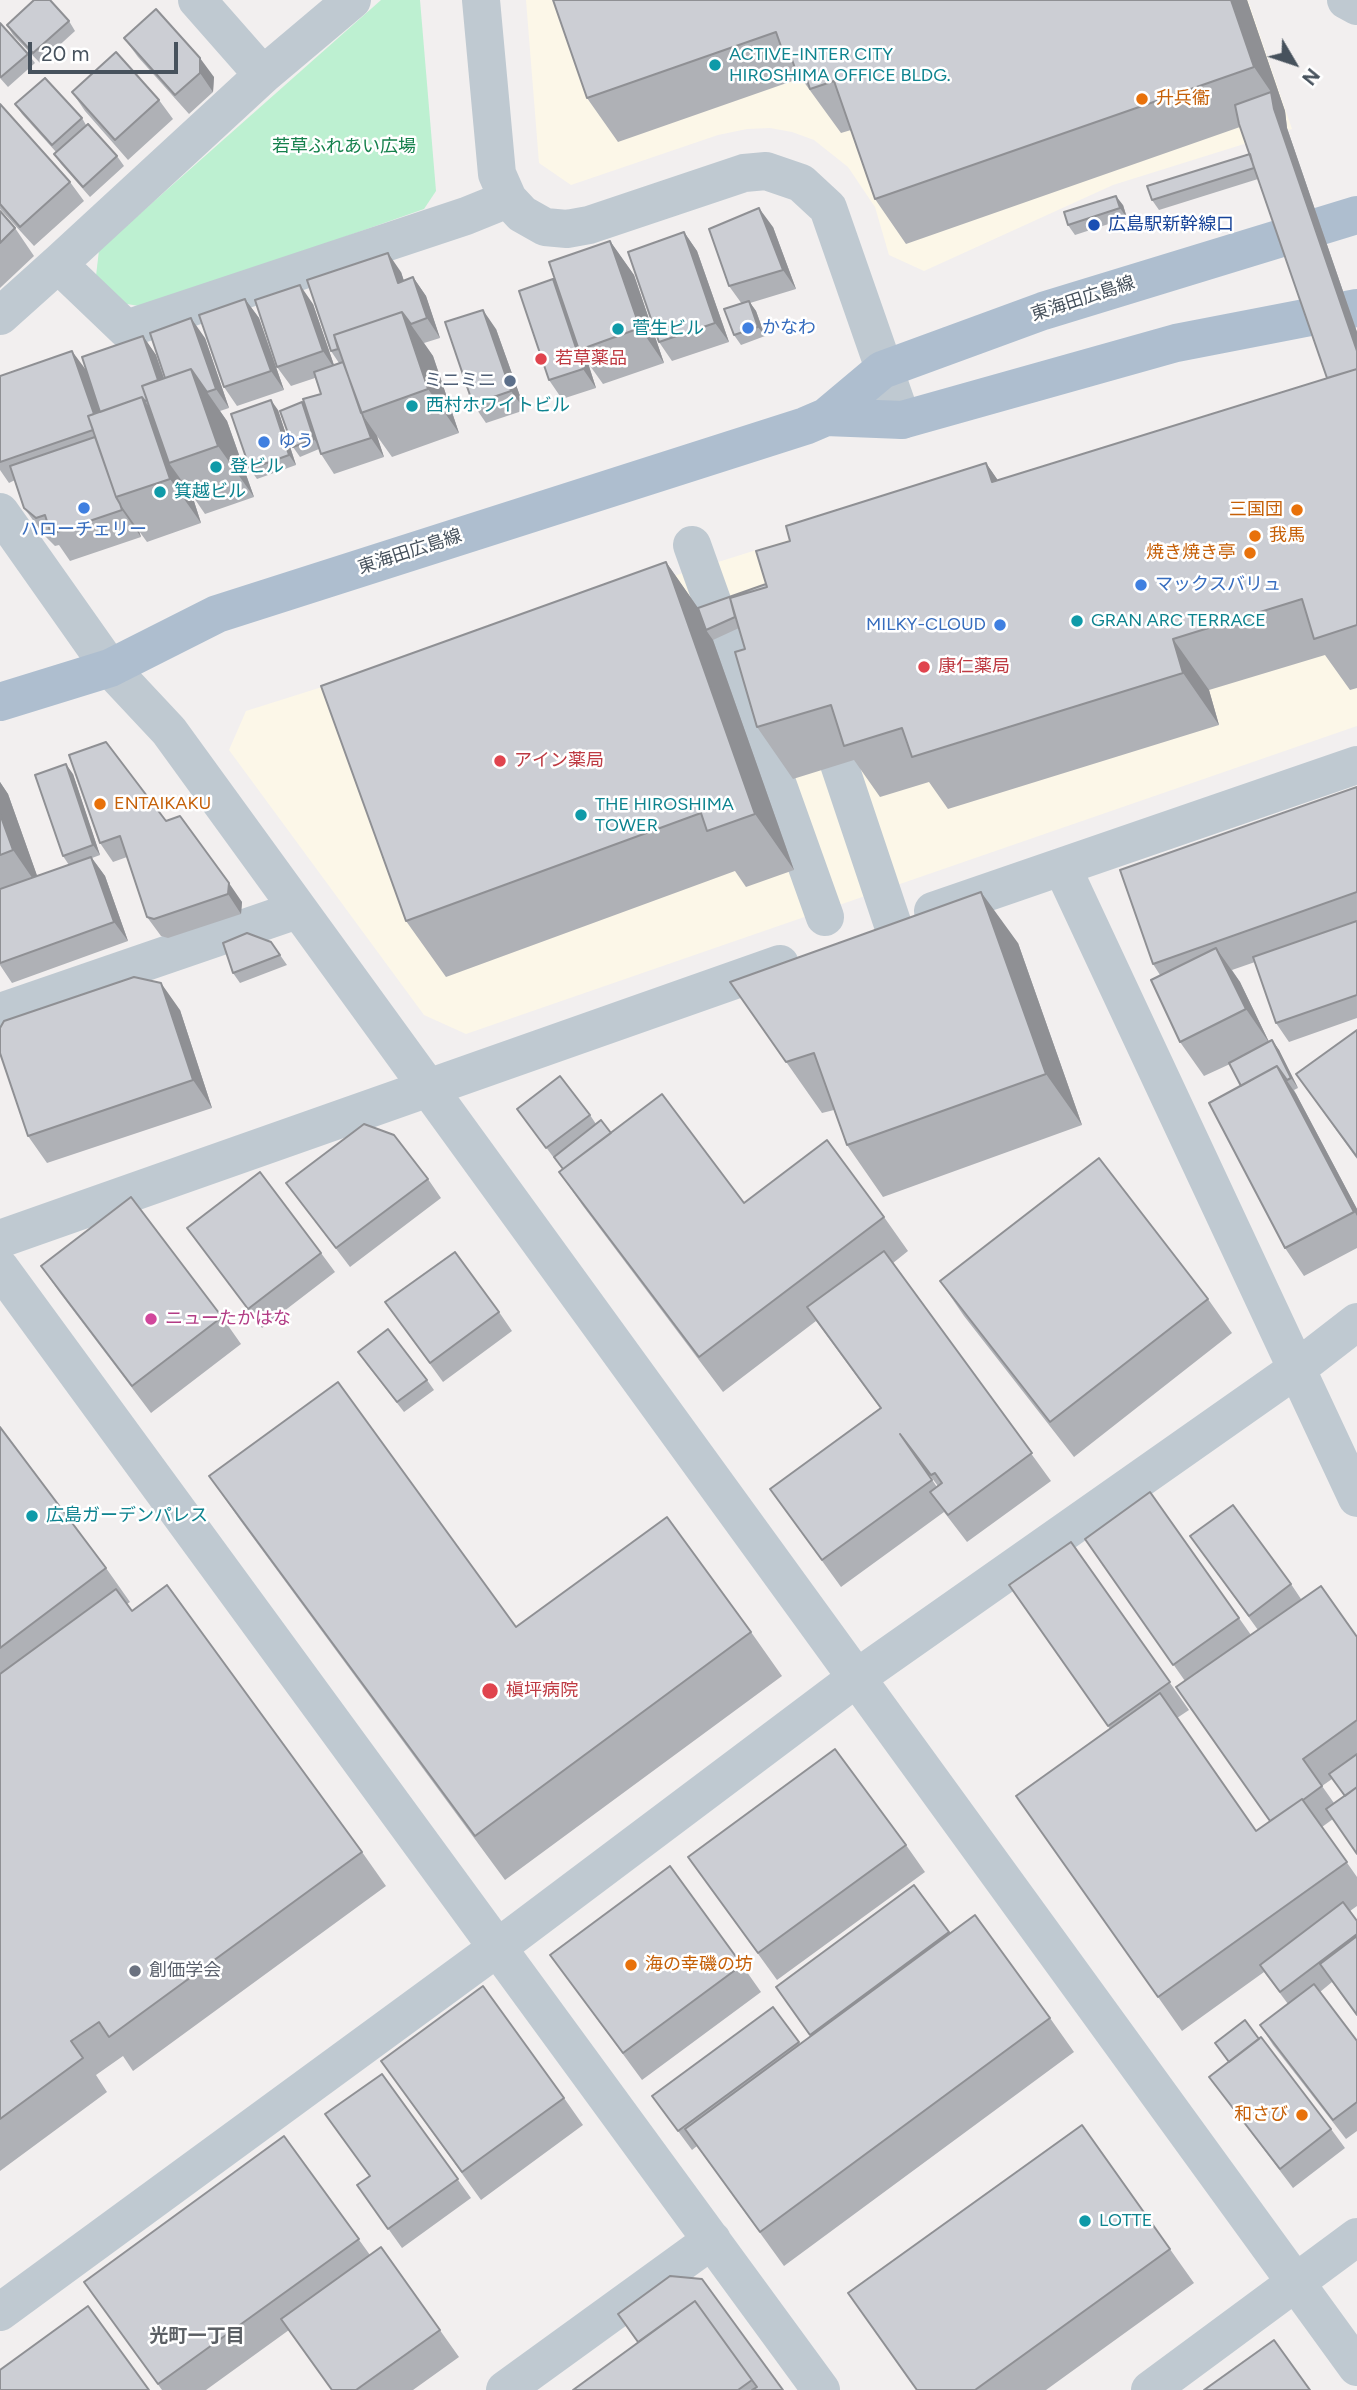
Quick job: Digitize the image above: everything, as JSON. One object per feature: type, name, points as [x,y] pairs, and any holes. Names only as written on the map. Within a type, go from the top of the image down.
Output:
[{"type":"main road","name":"東海田広島線","points":[[826,417],[882,370],[1043,311],[1357,215]]},
{"type":"main road","name":"東海田広島線","points":[[0,702],[110,668],[217,614],[826,417],[902,420],[1176,343],[1357,308]]},
{"type":"street","points":[[197,0],[263,75]]},
{"type":"street","points":[[0,316],[263,75],[352,0]]},
{"type":"street","points":[[481,0],[497,174],[508,199],[522,214],[545,227],[567,229],[589,225],[744,173],[766,171],[785,175],[815,193],[828,208],[882,370],[902,420]]},
{"type":"street","points":[[1346,0],[1357,6]]},
{"type":"street","points":[[58,264],[126,329],[466,216],[508,199]]},
{"type":"street","points":[[0,512],[110,668],[169,731],[1357,2367]]},
{"type":"street","points":[[692,545],[825,917]]},
{"type":"street","points":[[839,764],[893,925]]},
{"type":"street","points":[[0,1239],[1357,765]]},
{"type":"street","points":[[1062,867],[1357,1498]]},
{"type":"street","points":[[0,1012],[297,910]]},
{"type":"street","points":[[0,1268],[821,2390]]},
{"type":"street","points":[[0,2312],[497,1948],[855,1679],[1295,1370],[1357,1322]]},
{"type":"street","points":[[1150,2390],[1357,2237]]},
{"type":"street","points":[[505,2390],[712,2241]]},
{"type":"shaded area","points":[[526,0],[1248,0],[1292,129],[1113,185],[924,271],[889,255],[875,207],[848,167],[814,140],[792,132],[770,128],[718,135],[571,185],[539,163]]},
{"type":"shaded area","points":[[1357,410],[1357,726],[466,1034],[424,1015],[229,750],[246,711],[845,522]]},
{"type":"green space","name":"若草ふれあい広場","points":[[381,0],[420,0],[436,191],[424,209],[145,307],[121,303],[96,276],[99,250]]},
{"type":"building","points":[[34,0],[50,0],[69,21],[33,53],[7,25]]},
{"type":"building","points":[[553,0],[1231,0],[1254,67],[875,199],[834,81],[810,89],[803,68],[796,71],[789,51],[783,52],[776,32],[587,98]]},
{"type":"building","points":[[156,9],[200,58],[200,73],[175,95],[124,38]]},
{"type":"building","points":[[0,23],[28,54],[1,77],[0,76]]},
{"type":"building","points":[[116,52],[159,100],[115,140],[72,92]]},
{"type":"building","points":[[45,78],[82,118],[52,145],[15,104]]},
{"type":"building","points":[[1271,92],[1274,109],[1357,351],[1357,369],[1327,378],[1239,124],[1235,105]]},
{"type":"building","points":[[0,104],[70,182],[20,227],[0,204]]},
{"type":"building","points":[[88,124],[117,156],[83,187],[54,154]]},
{"type":"building","points":[[1250,154],[1254,168],[1152,200],[1147,186]]},
{"type":"building","points":[[1116,196],[1120,208],[1068,225],[1064,212]]},
{"type":"building","points":[[759,208],[783,270],[729,286],[709,229]]},
{"type":"building","points":[[0,211],[15,228],[0,243]]},
{"type":"building","points":[[684,232],[715,323],[659,342],[628,252]]},
{"type":"building","points":[[610,241],[640,328],[579,350],[549,262]]},
{"type":"building","points":[[388,253],[398,283],[413,277],[427,318],[411,324],[402,312],[334,335],[338,349],[331,351],[307,280]]},
{"type":"building","points":[[553,279],[583,369],[549,380],[519,291]]},
{"type":"building","points":[[300,285],[323,351],[277,367],[255,300]]},
{"type":"building","points":[[245,299],[271,371],[224,387],[199,315]]},
{"type":"building","points":[[749,301],[758,327],[734,335],[724,309]]},
{"type":"building","points":[[483,310],[511,391],[473,404],[445,322]]},
{"type":"building","points":[[402,312],[428,389],[361,413],[334,335]]},
{"type":"building","points":[[191,318],[216,389],[207,392],[191,369],[165,378],[150,333]]},
{"type":"building","points":[[143,336],[158,380],[142,386],[147,400],[142,397],[100,412],[82,357]]},
{"type":"building","points":[[72,351],[94,414],[88,416],[93,430],[0,462],[0,376]]},
{"type":"building","points":[[343,362],[371,438],[321,454],[303,399],[321,394],[314,372]]},
{"type":"building","points":[[191,369],[218,446],[169,463],[142,386]]},
{"type":"building","name":"GRAN ARC TERRACE","points":[[1357,369],[1357,625],[1314,639],[1302,599],[1173,639],[1183,673],[912,757],[902,728],[844,746],[831,705],[757,727],[735,652],[745,649],[730,598],[767,587],[756,551],[790,541],[786,526],[986,463],[992,482]]},
{"type":"building","points":[[142,397],[170,479],[116,497],[88,416]]},
{"type":"building","points":[[271,400],[289,455],[250,469],[231,414]]},
{"type":"building","points":[[302,402],[314,439],[293,447],[280,411]]},
{"type":"building","points":[[95,437],[122,510],[51,534],[45,515],[36,518],[24,508],[10,466]]},
{"type":"building","name":"THE HIROSHIMA TOWER","points":[[666,562],[755,814],[707,831],[701,813],[406,921],[321,686]]},
{"type":"building","points":[[766,584],[767,587],[730,598],[735,617],[706,630],[698,608]]},
{"type":"building","points":[[106,742],[166,821],[180,816],[229,883],[228,894],[154,919],[147,917],[120,836],[100,843],[69,755]]},
{"type":"building","points":[[66,764],[93,845],[63,856],[35,775]]},
{"type":"building","points":[[1357,787],[1357,892],[1153,964],[1120,870]]},
{"type":"building","points":[[0,814],[13,850],[0,855]]},
{"type":"building","points":[[91,857],[114,922],[0,963],[0,889]]},
{"type":"building","points":[[981,892],[1046,1074],[847,1145],[814,1053],[786,1062],[730,982]]},
{"type":"building","points":[[1357,921],[1357,995],[1276,1023],[1253,957]]},
{"type":"building","points":[[247,933],[271,942],[280,955],[233,973],[223,943]]},
{"type":"building","points":[[1216,948],[1246,1009],[1180,1042],[1151,980]]},
{"type":"building","points":[[134,977],[161,983],[193,1080],[28,1136],[0,1053],[0,1028],[4,1021]]},
{"type":"building","points":[[1357,1030],[1357,1157],[1296,1074]]},
{"type":"building","points":[[1272,1040],[1291,1078],[1287,1080],[1277,1066],[1241,1086],[1229,1063]]},
{"type":"building","points":[[1277,1066],[1354,1212],[1285,1248],[1209,1103]]},
{"type":"building","points":[[560,1076],[590,1115],[546,1148],[517,1109]]},
{"type":"building","points":[[662,1094],[744,1203],[827,1140],[884,1217],[699,1357],[559,1172]]},
{"type":"building","points":[[601,1120],[611,1133],[563,1169],[554,1157]]},
{"type":"building","points":[[364,1124],[394,1135],[428,1179],[336,1248],[286,1183]]},
{"type":"building","points":[[1099,1158],[1208,1299],[1050,1422],[940,1281]]},
{"type":"building","points":[[260,1172],[321,1253],[248,1309],[187,1228]]},
{"type":"building","name":"ニューたかはな","points":[[131,1197],[222,1317],[132,1386],[41,1266]]},
{"type":"building","points":[[884,1251],[1032,1453],[948,1515],[930,1492],[942,1483],[935,1473],[931,1475],[900,1434],[932,1480],[822,1560],[770,1489],[881,1408],[807,1307]]},
{"type":"building","points":[[455,1252],[499,1312],[430,1363],[385,1302]]},
{"type":"building","points":[[388,1329],[427,1380],[397,1402],[358,1352]]},
{"type":"building","points":[[338,1382],[516,1627],[667,1517],[751,1632],[475,1836],[209,1476]]},
{"type":"building","name":"広島ガーデンパレス","points":[[0,1427],[106,1568],[0,1648]]},
{"type":"building","points":[[1150,1492],[1239,1618],[1173,1665],[1085,1539]]},
{"type":"building","points":[[1233,1505],[1291,1584],[1249,1616],[1190,1536]]},
{"type":"building","points":[[1071,1542],[1170,1682],[1108,1726],[1009,1585]]},
{"type":"building","name":"創価学会","points":[[167,1585],[362,1852],[109,2037],[99,2022],[71,2041],[83,2058],[0,2119],[0,1674],[116,1589],[132,1611]]},
{"type":"building","points":[[1321,1586],[1357,1637],[1357,1720],[1303,1759],[1322,1786],[1270,1821],[1176,1687]]},
{"type":"building","points":[[1160,1693],[1256,1831],[1302,1799],[1347,1862],[1158,1997],[1016,1796]]},
{"type":"building","points":[[835,1749],[906,1845],[758,1953],[688,1857]]},
{"type":"building","points":[[1357,1754],[1357,1787],[1345,1796],[1329,1774]]},
{"type":"building","points":[[1357,1787],[1357,1854],[1326,1809]]},
{"type":"building","points":[[670,1866],[742,1965],[623,2053],[550,1955]]},
{"type":"building","points":[[914,1885],[949,1932],[810,2035],[776,1987]]},
{"type":"building","points":[[1343,1902],[1357,1921],[1357,1934],[1280,1992],[1260,1965]]},
{"type":"building","points":[[975,1915],[1050,2018],[760,2232],[685,2129]]},
{"type":"building","points":[[1357,1936],[1357,2015],[1320,1964]]},
{"type":"building","points":[[1314,1984],[1357,2041],[1357,2102],[1333,2120],[1260,2025]]},
{"type":"building","points":[[483,1986],[564,2098],[462,2172],[381,2061]]},
{"type":"building","points":[[773,2007],[799,2042],[678,2131],[652,2096]]},
{"type":"building","points":[[1245,2020],[1259,2039],[1229,2062],[1215,2043]]},
{"type":"building","points":[[1261,2037],[1331,2129],[1280,2169],[1209,2077]]},
{"type":"building","points":[[382,2074],[458,2179],[388,2229],[357,2185],[370,2176],[325,2114]]},
{"type":"building","name":"LOTTE","points":[[1082,2125],[1170,2249],[975,2390],[917,2390],[848,2293]]},
{"type":"building","points":[[284,2136],[359,2239],[158,2384],[84,2282]]},
{"type":"building","points":[[381,2247],[440,2330],[356,2390],[332,2390],[281,2319]]},
{"type":"building","points":[[670,2276],[702,2279],[783,2390],[752,2390],[757,2387],[695,2301],[638,2342],[618,2314]]},
{"type":"building","points":[[695,2301],[752,2380],[738,2390],[573,2390]]},
{"type":"building","points":[[88,2306],[149,2390],[0,2390],[0,2370]]},
{"type":"building","points":[[1274,2340],[1310,2390],[1204,2390]]},
{"type":"place","name":"ACTIVE-INTER CITY HIROSHIMA OFFICE BLDG.","points":[[715,65]]},
{"type":"place","name":"升兵衞","points":[[1142,99]]},
{"type":"place","name":"広島駅新幹線口","points":[[1094,225]]},
{"type":"place","name":"かなわ","points":[[748,328]]},
{"type":"place","name":"菅生ビル","points":[[618,329]]},
{"type":"place","name":"若草薬品","points":[[541,359]]},
{"type":"place","name":"ミニミニ","points":[[510,381]]},
{"type":"place","name":"西村ホワイトビル","points":[[412,406]]},
{"type":"place","name":"ゆう","points":[[264,442]]},
{"type":"place","name":"登ビル","points":[[216,467]]},
{"type":"place","name":"箕越ビル","points":[[160,492]]},
{"type":"place","name":"ハローチェリー","points":[[84,508]]},
{"type":"place","name":"三国団","points":[[1297,510]]},
{"type":"place","name":"我馬","points":[[1255,536]]},
{"type":"place","name":"焼き焼き亭","points":[[1250,553]]},
{"type":"place","name":"マックスバリュ","points":[[1141,585]]},
{"type":"place","name":"GRAN ARC TERRACE","points":[[1077,621]]},
{"type":"place","name":"MILKY-CLOUD","points":[[1000,625]]},
{"type":"place","name":"康仁薬局","points":[[924,667]]},
{"type":"place","name":"アイン薬局","points":[[500,761]]},
{"type":"place","name":"ENTAIKAKU","points":[[100,804]]},
{"type":"place","name":"THE HIROSHIMA TOWER","points":[[581,815]]},
{"type":"place","name":"ニューたかはな","points":[[151,1319]]},
{"type":"place","name":"広島ガーデンパレス","points":[[32,1516]]},
{"type":"place","name":"槇坪病院","points":[[490,1691]]},
{"type":"place","name":"海の幸磯の坊","points":[[631,1965]]},
{"type":"place","name":"創価学会","points":[[135,1971]]},
{"type":"place","name":"和さび","points":[[1302,2115]]},
{"type":"place","name":"LOTTE","points":[[1085,2221]]},
{"type":"district","name":"光町一丁目","points":[[197,2336]]}]
